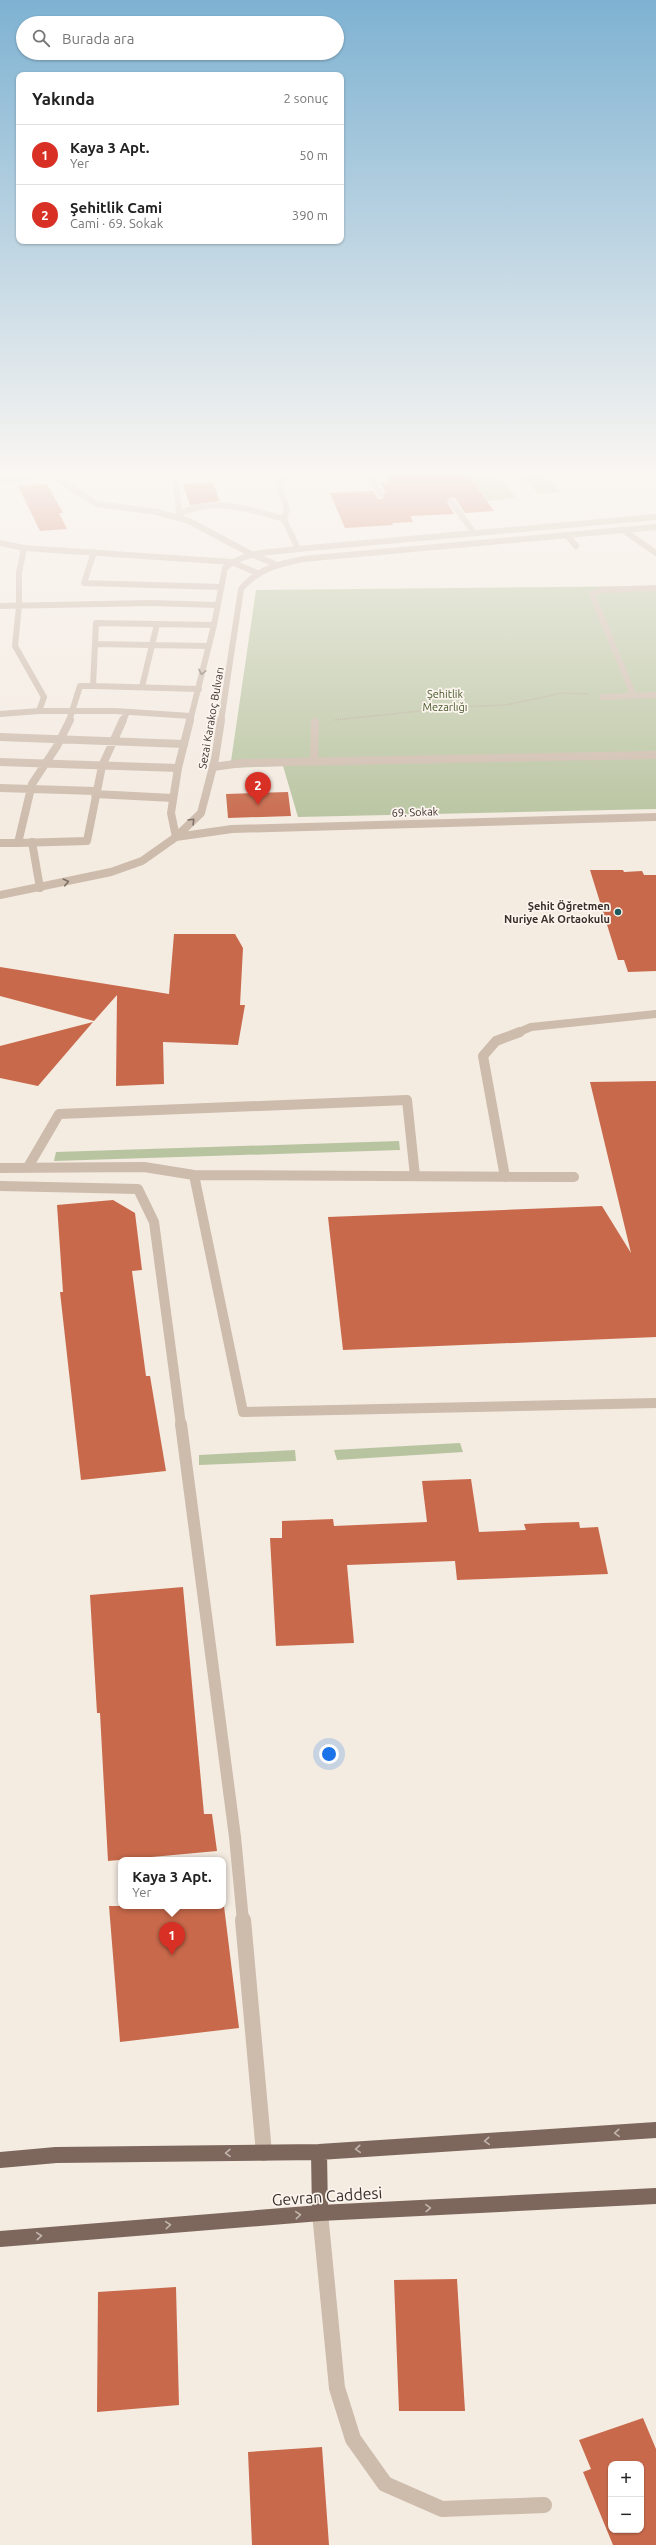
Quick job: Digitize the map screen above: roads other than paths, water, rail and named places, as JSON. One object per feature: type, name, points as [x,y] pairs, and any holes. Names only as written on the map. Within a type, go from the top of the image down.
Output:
[{"type":"main road","points":[[0,2160],[56,2155],[319,2152],[656,2130]]},
{"type":"main road","points":[[319,2152],[320,2213]]},
{"type":"main road","name":"Gevran Caddesi","points":[[0,2239],[320,2213],[656,2196]]},
{"type":"street","points":[[19,592],[15,646],[44,697],[39,711]]},
{"type":"street","points":[[176,837],[172,813],[178,768],[199,689],[214,625],[219,592]]},
{"type":"street","name":"Sezai Karakoç Bulvarı","points":[[0,896],[111,872],[142,861],[176,837],[200,813],[212,767],[241,592]]},
{"type":"street","points":[[597,592],[592,594],[634,696]]},
{"type":"street","points":[[0,606],[150,603],[218,605]]},
{"type":"street","points":[[93,686],[96,623],[214,625]]},
{"type":"street","points":[[142,687],[157,624]]},
{"type":"street","points":[[95,644],[208,646]]},
{"type":"street","points":[[18,843],[31,789],[60,739],[74,711],[80,686],[199,689]]},
{"type":"street","points":[[604,697],[656,696]]},
{"type":"street","points":[[0,714],[39,711],[74,711],[127,712],[191,716]]},
{"type":"street","points":[[0,843],[88,841],[95,792],[102,766],[127,712]]},
{"type":"street","points":[[314,762],[316,722]]},
{"type":"street","points":[[0,737],[114,740],[184,744]]},
{"type":"street","points":[[212,767],[242,763],[656,755]]},
{"type":"street","points":[[0,762],[178,768]]},
{"type":"street","points":[[0,788],[95,792],[174,798]]},
{"type":"street","name":"69. Sokak","points":[[176,837],[232,829],[656,817]]},
{"type":"street","points":[[32,842],[40,888]]},
{"type":"street","points":[[505,1177],[483,1056],[496,1041],[531,1027],[656,1014]]},
{"type":"street","points":[[28,1167],[59,1114],[407,1100],[415,1176]]},
{"type":"street","points":[[0,1168],[144,1167],[194,1174],[574,1177]]},
{"type":"street","points":[[194,1174],[243,1412],[656,1403]]},
{"type":"street","points":[[0,1186],[138,1189],[154,1222],[235,1837],[264,2153]]},
{"type":"street","points":[[320,2213],[336,2388],[353,2439],[385,2484],[442,2509],[544,2505]]},
{"type":"place","name":"Şehitlik Cami","points":[[258,805]]},
{"type":"place","name":"Şehit Öğretmen Nuriye Ak Ortaokulu","points":[[618,912]]},
{"type":"place","name":"Kaya 3 Apt.","points":[[172,1955]]},
{"type":"park label","name":"Şehitlik Mezarlığı","points":[[445,700]]}]
